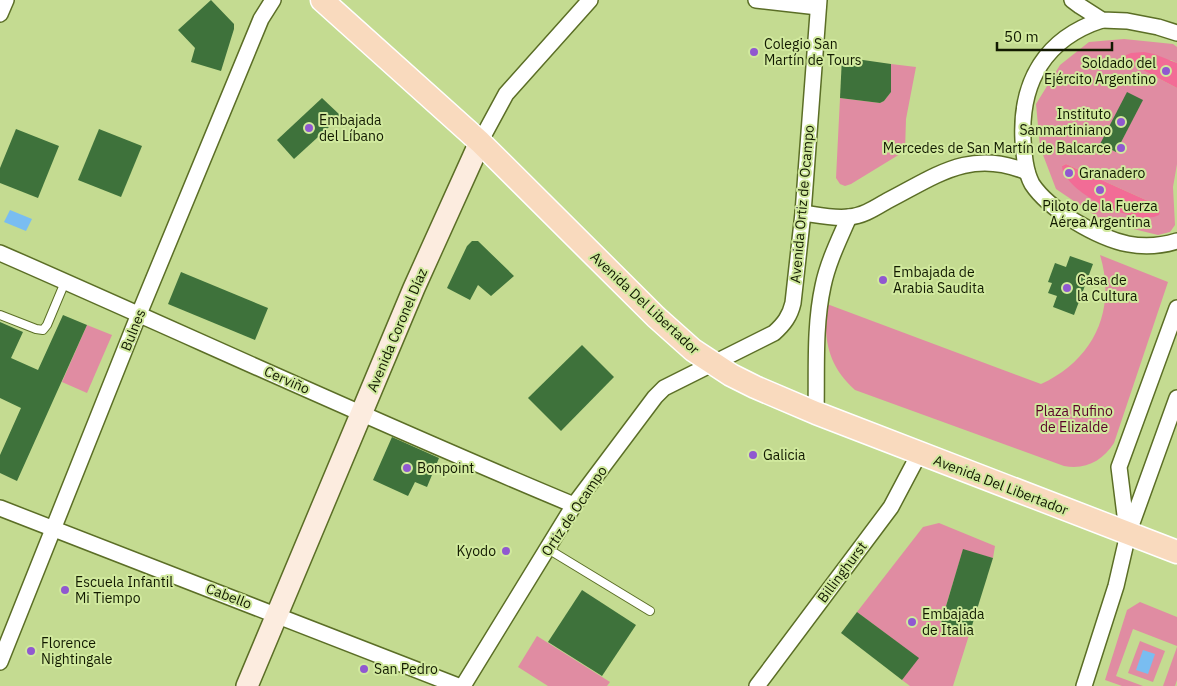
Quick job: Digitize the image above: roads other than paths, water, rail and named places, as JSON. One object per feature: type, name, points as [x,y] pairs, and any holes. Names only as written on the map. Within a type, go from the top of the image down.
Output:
[{"type":"main road","name":"Avenida Del Libertador","points":[[322,0],[480,142],[656,317],[693,350],[713,364],[755,387],[816,413],[1177,552]]},
{"type":"main road","name":"Avenida Coronel Díaz","points":[[247,686],[414,288],[480,142]]},
{"type":"street","points":[[0,14],[6,0]]},
{"type":"street","name":"Bulnes","points":[[0,662],[139,314],[261,19],[272,0]]},
{"type":"street","name":"Avenida Coronel Díaz","points":[[480,142],[506,94],[590,0]]},
{"type":"street","points":[[756,0],[819,4]]},
{"type":"street","points":[[1072,0],[1102,20]]},
{"type":"street","name":"Avenida Ortiz de Ocampo","points":[[713,364],[774,333],[784,324],[790,314],[793,303],[803,214],[819,4]]},
{"type":"street","points":[[1177,34],[1158,26],[1126,21],[1102,20],[1083,26],[1054,46],[1043,60],[1028,91],[1024,113],[1023,149],[1027,172],[1032,184],[1050,203],[1075,221],[1127,244],[1157,245],[1177,241]]},
{"type":"street","points":[[803,214],[848,217],[866,212],[940,174],[960,166],[978,162],[997,162],[1027,172]]},
{"type":"street","name":"Avenida Ortiz de Ocampo","points":[[816,413],[820,301],[823,284],[831,260],[848,217]]},
{"type":"street","name":"Cerviño","points":[[0,253],[435,447],[574,506]]},
{"type":"street","points":[[1128,534],[1119,468],[1177,308]]},
{"type":"street","name":"Ortiz de Ocampo","points":[[464,686],[574,506],[655,397],[664,388],[713,364]]},
{"type":"street","points":[[1084,686],[1116,586],[1128,534],[1177,398]]},
{"type":"street","name":"Billinghurst","points":[[757,686],[890,507],[919,454]]},
{"type":"street","name":"Cabello","points":[[0,508],[458,686]]},
{"type":"lane","points":[[0,314],[36,329],[43,330],[48,325],[65,282]]},
{"type":"lane","points":[[548,549],[650,611]]},
{"type":"water","points":[[10,210],[32,219],[26,231],[4,222]]},
{"type":"water","points":[[1143,650],[1155,654],[1148,674],[1136,670]]},
{"type":"place","name":"Colegio San Martín de Tours","points":[[754,52]]},
{"type":"place","name":"Soldado del Ejército Argentino","points":[[1166,71]]},
{"type":"place","name":"Instituto Sanmartiniano","points":[[1121,122]]},
{"type":"place","name":"Embajada del Líbano","points":[[309,128]]},
{"type":"place","name":"Mercedes de San Martín de Balcarce","points":[[1121,148]]},
{"type":"place","name":"Granadero","points":[[1069,173]]},
{"type":"place","name":"Piloto de la Fuerza Aérea Argentina","points":[[1100,190]]},
{"type":"place","name":"Embajada de Arabia Saudita","points":[[883,280]]},
{"type":"place","name":"Casa de la Cultura","points":[[1067,288]]},
{"type":"place","name":"Galicia","points":[[753,455]]},
{"type":"place","name":"Bonpoint","points":[[407,468]]},
{"type":"place","name":"Kyodo","points":[[506,551]]},
{"type":"place","name":"Escuela Infantil Mi Tiempo","points":[[65,590]]},
{"type":"place","name":"Embajada de Italia","points":[[912,622]]},
{"type":"place","name":"Florence Nightingale","points":[[31,651]]},
{"type":"place","name":"San Pedro","points":[[364,669]]},
{"type":"park label","name":"Plaza Rufino de Elizalde","points":[[1074,420]]}]
